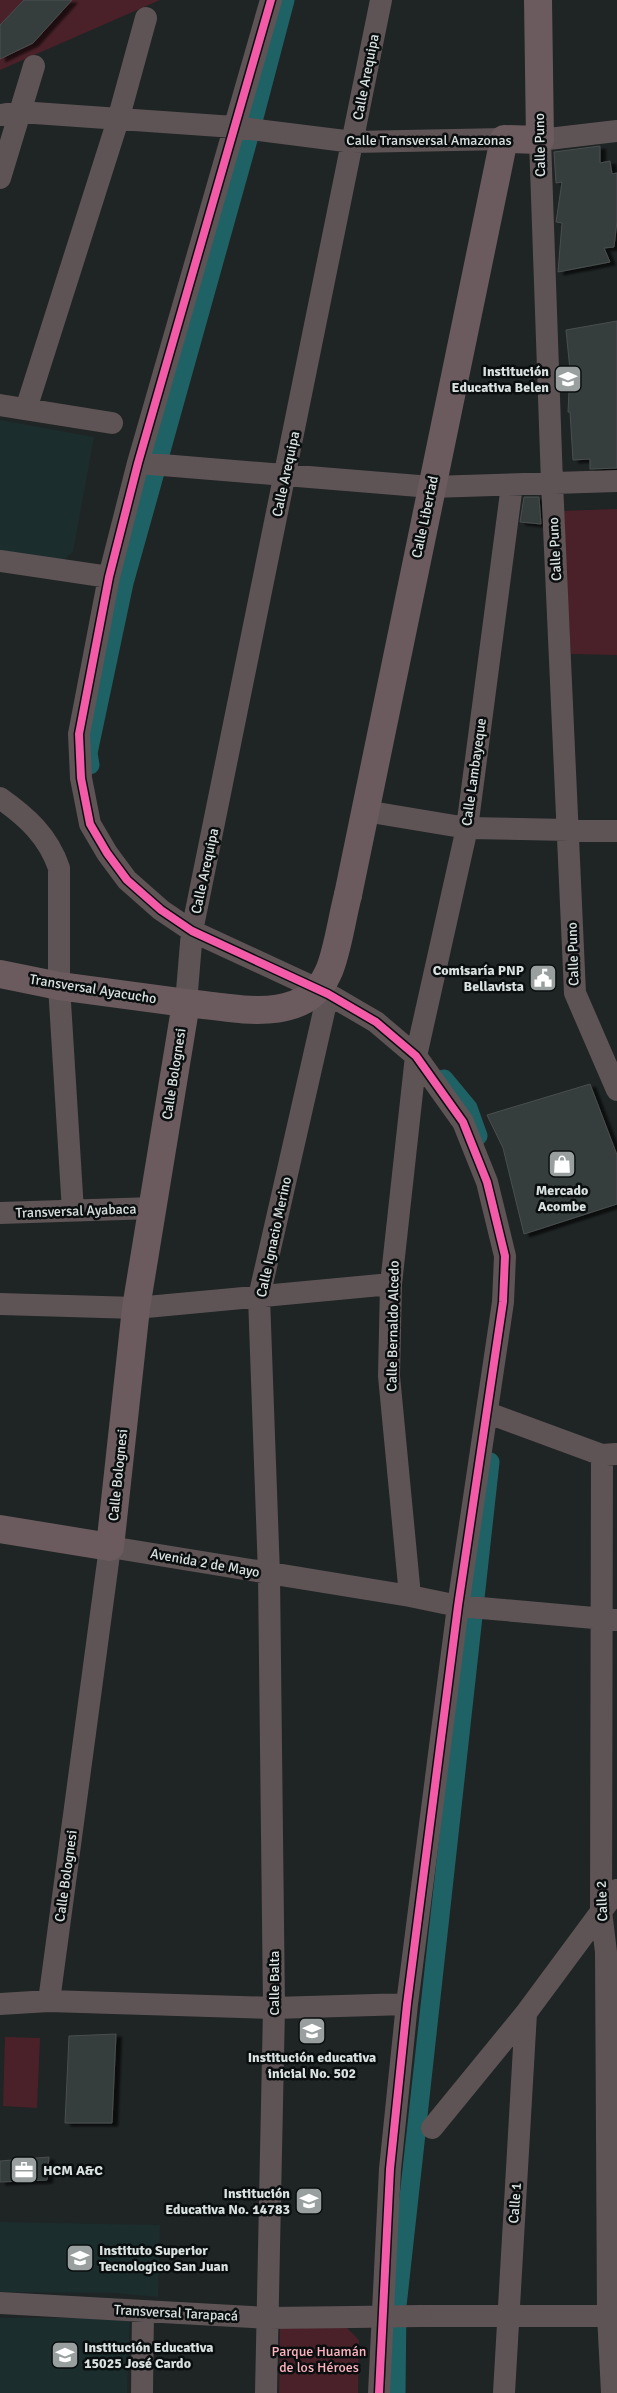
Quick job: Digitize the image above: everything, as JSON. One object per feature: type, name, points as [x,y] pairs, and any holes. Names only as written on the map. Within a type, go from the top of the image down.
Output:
[{"type":"main road","name":"Calle Puno","points":[[538,0],[540,140]]},
{"type":"main road","name":"Calle Transversal Amazonas","points":[[504,139],[540,140]]},
{"type":"main road","name":"Calle Libertad","points":[[348,895],[504,139]]},
{"type":"main road","name":"Transversal Ayacucho","points":[[0,974],[59,986],[186,1003],[269,1010],[298,1005],[315,993],[328,973],[348,895]]},
{"type":"main road","name":"Calle Bolognesi","points":[[110,1547],[136,1308],[186,1003]]},
{"type":"main road","name":"Avenida 2 de Mayo","points":[[0,1530],[110,1547]]},
{"type":"street","points":[[271,0],[138,463],[109,576],[79,734],[81,778],[90,824],[107,853],[127,880],[162,910],[192,940],[328,994],[376,1022],[416,1056],[463,1122],[487,1182],[505,1256],[502,1302],[488,1413],[407,2004],[390,2169],[379,2393]]},
{"type":"street","name":"Calle Arequipa","points":[[192,940],[381,0]]},
{"type":"street","points":[[26,409],[118,120],[146,18]]},
{"type":"street","points":[[0,178],[10,113],[34,66]]},
{"type":"street","name":"Calle Transversal Amazonas","points":[[10,113],[234,127],[353,142],[504,139]]},
{"type":"street","name":"Calle Transversal Amazonas","points":[[540,140],[617,131]]},
{"type":"street","name":"Calle Puno","points":[[540,140],[552,482],[575,993],[617,1090]]},
{"type":"street","points":[[0,405],[112,423]]},
{"type":"street","points":[[138,463],[285,477],[431,487],[617,481]]},
{"type":"street","name":"Calle Lambayeque","points":[[416,1056],[467,828],[512,485]]},
{"type":"street","points":[[0,561],[109,576]]},
{"type":"street","points":[[0,798],[27,817],[38,828],[52,850],[59,868],[59,986],[73,1211]]},
{"type":"street","points":[[365,811],[467,828],[617,831]]},
{"type":"street","name":"Calle Bolognesi","points":[[186,1003],[192,940]]},
{"type":"street","name":"Calle Ignacio Merino","points":[[269,1574],[259,1297],[328,994]]},
{"type":"street","name":"Calle Bernaldo Alcedo","points":[[410,1596],[389,1376],[391,1284],[416,1056]]},
{"type":"street","name":"Transversal Ayabaca","points":[[0,1213],[153,1208]]},
{"type":"street","points":[[0,1304],[136,1308],[391,1284]]},
{"type":"street","points":[[488,1413],[610,1455]]},
{"type":"street","name":"Calle 2","points":[[610,1455],[609,1620],[601,1911],[612,1953],[612,2393]]},
{"type":"street","name":"Calle Bolognesi","points":[[49,2002],[110,1547]]},
{"type":"street","name":"Avenida 2 de Mayo","points":[[110,1547],[461,1606],[609,1620]]},
{"type":"street","name":"Calle Balta","points":[[266,2393],[274,2008],[269,1574]]},
{"type":"street","points":[[432,2128],[526,2013],[617,1890]]},
{"type":"street","points":[[0,2004],[49,2002],[274,2008],[407,2004]]},
{"type":"street","name":"Calle 1","points":[[504,2393],[526,2013]]},
{"type":"street","name":"Transversal Tarapacá","points":[[0,2303],[268,2318],[508,2314],[613,2316]]},
{"type":"street","points":[[142,2393],[143,2312]]},
{"type":"shaded area","points":[[0,420],[94,437],[73,552],[61,562],[0,553]]},
{"type":"shaded area","name":"Instituto Superior Tecnologico San Juan","points":[[0,2222],[160,2225],[158,2297],[116,2293],[0,2292]]},
{"type":"shaded area","name":"Institución Educativa 15025 José Cardo","points":[[0,2318],[130,2318],[127,2393],[0,2393]]},
{"type":"green space","points":[[0,0],[160,0],[0,70]]},
{"type":"green space","points":[[617,509],[617,655],[571,654],[561,511]]},
{"type":"green space","points":[[5,2037],[40,2038],[37,2108],[3,2106]]},
{"type":"green space","name":"Parque Huamán de los Héroes","points":[[280,2326],[346,2327],[359,2340],[358,2393],[279,2393]]},
{"type":"building","points":[[24,0],[72,0],[33,43],[0,59],[0,25]]},
{"type":"building","points":[[600,146],[600,163],[610,161],[612,174],[617,173],[617,221],[614,247],[604,248],[610,262],[558,272],[562,223],[556,222],[562,182],[556,183],[554,152]]},
{"type":"building","points":[[617,321],[617,468],[590,469],[590,459],[573,460],[570,412],[568,412],[570,370],[566,330]]},
{"type":"building","points":[[524,497],[539,497],[541,524],[520,522]]},
{"type":"building","name":"Mercado Acombe","points":[[590,1084],[617,1155],[617,1204],[524,1234],[503,1148],[487,1115]]},
{"type":"building","points":[[116,2034],[112,2123],[65,2123],[69,2036]]},
{"type":"building","name":"HCM A&C","points":[[49,2157],[47,2180],[0,2182],[0,2161]]},
{"type":"waterway","points":[[90,765],[88,753],[124,583],[251,129],[285,0]]},
{"type":"waterway","points":[[444,1079],[468,1108],[478,1136]]},
{"type":"waterway","points":[[396,2393],[397,2306],[490,1462]]},
{"type":"cycle path","points":[[271,0],[138,463],[109,577],[79,734],[81,778],[90,824],[107,853],[127,880],[161,910],[192,931],[328,994],[376,1022],[416,1056],[463,1122],[487,1182],[505,1256],[503,1302],[458,1606],[407,2004],[390,2169],[379,2393]]},
{"type":"place","name":"Institución Educativa Belen","points":[[568,379]]},
{"type":"place","name":"Comisaría PNP Bellavista","points":[[543,978]]},
{"type":"place","name":"Mercado Acombe","points":[[562,1164]]},
{"type":"place","name":"Institución educativa inicial No. 502","points":[[312,2031]]},
{"type":"place","name":"HCM A&C","points":[[24,2170]]},
{"type":"place","name":"Institución Educativa No. 14783","points":[[309,2201]]},
{"type":"place","name":"Instituto Superior Tecnologico San Juan","points":[[80,2258]]},
{"type":"place","name":"Institución Educativa 15025 José Cardo","points":[[65,2355]]}]
